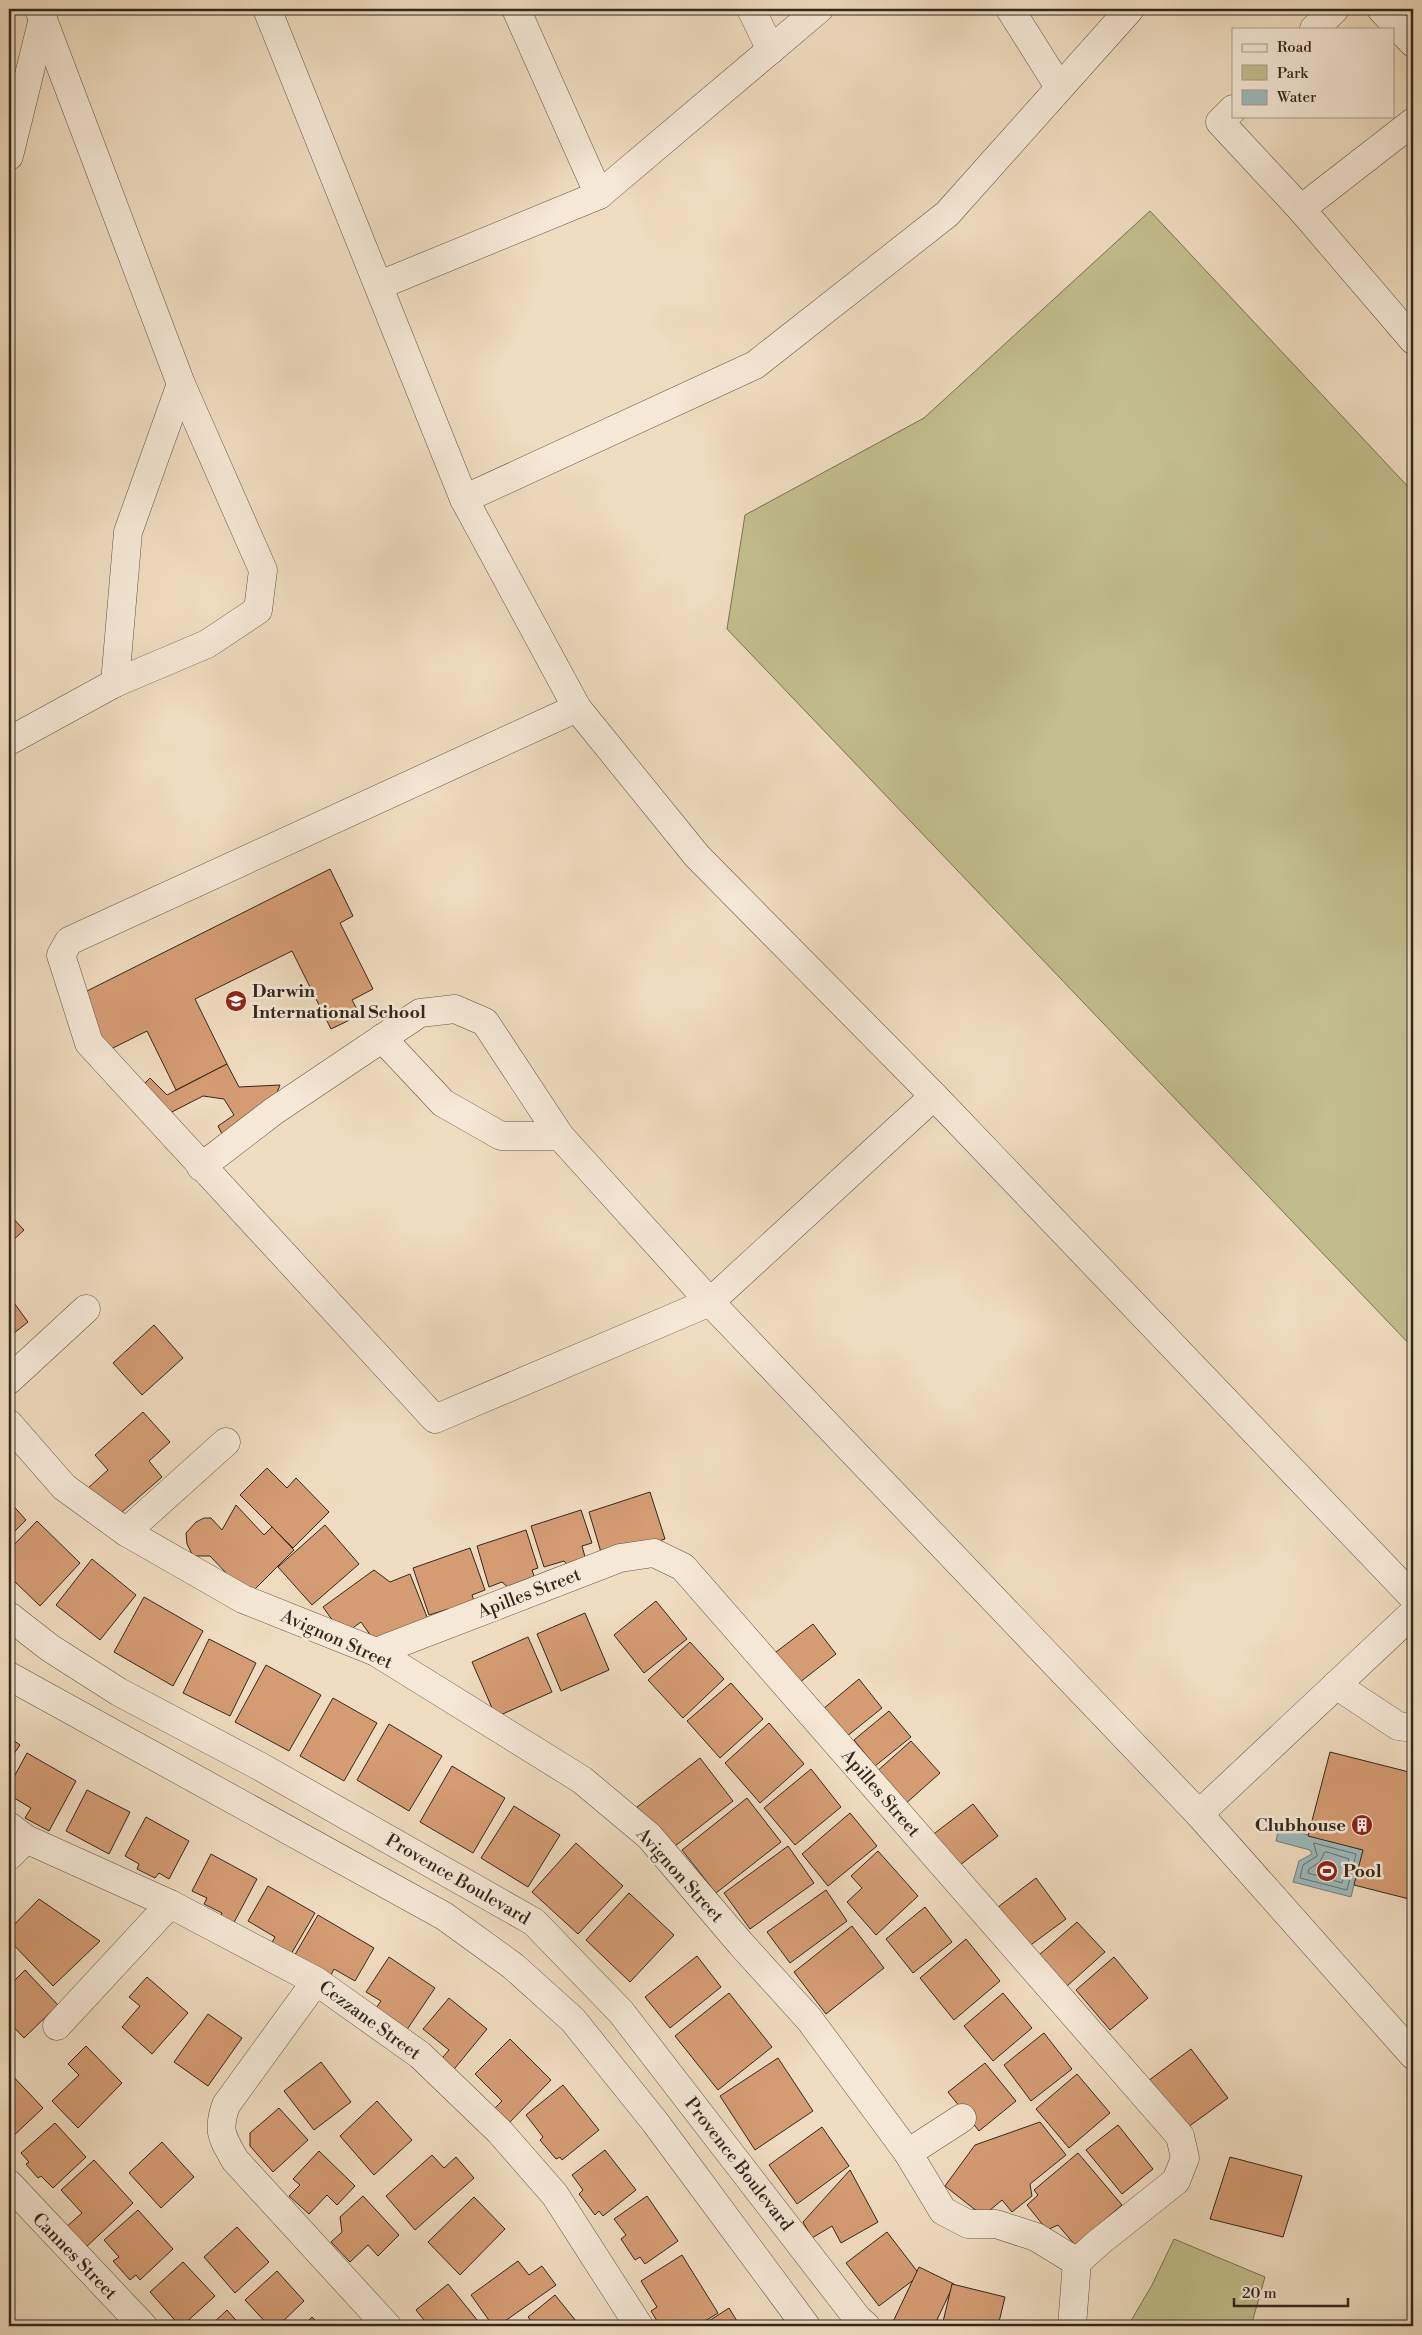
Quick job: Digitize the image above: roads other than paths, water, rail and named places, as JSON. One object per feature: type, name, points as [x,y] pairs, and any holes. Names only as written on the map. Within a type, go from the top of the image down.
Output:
[{"type":"street","points":[[267,9],[380,285],[464,499],[577,708],[697,856],[934,1096],[1413,1597]]},
{"type":"street","points":[[516,9],[599,195]]},
{"type":"street","points":[[751,9],[771,50]]},
{"type":"street","points":[[380,285],[599,195],[819,9]]},
{"type":"street","points":[[1010,9],[1058,87]]},
{"type":"street","points":[[464,499],[755,364],[946,214],[1129,9]]},
{"type":"street","points":[[1315,28],[1335,9]]},
{"type":"street","points":[[1381,9],[1413,43]]},
{"type":"street","points":[[9,156],[41,13]]},
{"type":"street","points":[[9,741],[115,683],[207,644],[258,610],[263,570],[180,384],[41,13]]},
{"type":"street","points":[[1232,110],[1220,122],[1408,322]]},
{"type":"street","points":[[1301,209],[1413,122]]},
{"type":"street","points":[[115,683],[128,532],[180,384]]},
{"type":"street","points":[[577,708],[69,940],[61,955],[89,1043],[201,1167],[435,1419],[710,1302],[934,1096]]},
{"type":"street","points":[[201,1167],[274,1111],[420,1013],[455,1008],[485,1022],[560,1136],[710,1302],[1199,1814],[1413,2055]]},
{"type":"street","points":[[382,1038],[443,1103],[501,1136],[560,1136]]},
{"type":"street","points":[[9,1380],[86,1309]]},
{"type":"street","name":"Avignon Street","points":[[9,1424],[64,1487],[126,1532],[243,1598],[376,1652],[582,1780],[649,1836],[740,1944],[809,2019],[908,2153],[943,2211],[968,2224],[996,2224],[1036,2237],[1077,2262]]},
{"type":"street","points":[[126,1532],[226,1442]]},
{"type":"street","name":"Apilles Street","points":[[376,1652],[620,1558],[654,1553],[683,1566],[1180,2136],[1184,2158],[1176,2181],[1077,2262]]},
{"type":"street","points":[[1199,1814],[1413,1613]]},
{"type":"street","name":"Provence Boulevard","points":[[9,1616],[50,1648],[119,1692],[336,1809],[534,1922],[621,2012],[858,2319],[866,2326]]},
{"type":"street","points":[[9,1676],[444,1916],[514,1966],[579,2027],[655,2122],[806,2326]]},
{"type":"street","points":[[1336,1685],[1398,1726],[1413,1728]]},
{"type":"street","name":"Cezzane Street","points":[[14,1840],[170,1904],[316,1981],[420,2055],[500,2132],[555,2195],[640,2326]]},
{"type":"street","points":[[57,2026],[170,1904]]},
{"type":"street","points":[[316,1981],[226,2105],[220,2124],[225,2142],[235,2160],[387,2326]]},
{"type":"street","points":[[908,2153],[962,2118]]},
{"type":"street","name":"Cannes Street","points":[[9,2184],[20,2208],[143,2326]]},
{"type":"street","points":[[1072,2326],[1077,2262]]},
{"type":"water","name":"Pool","points":[[1279,1827],[1363,1850],[1351,1897],[1293,1882],[1299,1861],[1312,1854],[1310,1850],[1276,1841]]},
{"type":"place","name":"Darwin International School","points":[[236,1001]]},
{"type":"place","name":"Clubhouse","points":[[1362,1825]]},
{"type":"place","name":"Pool","points":[[1327,1871]]}]
